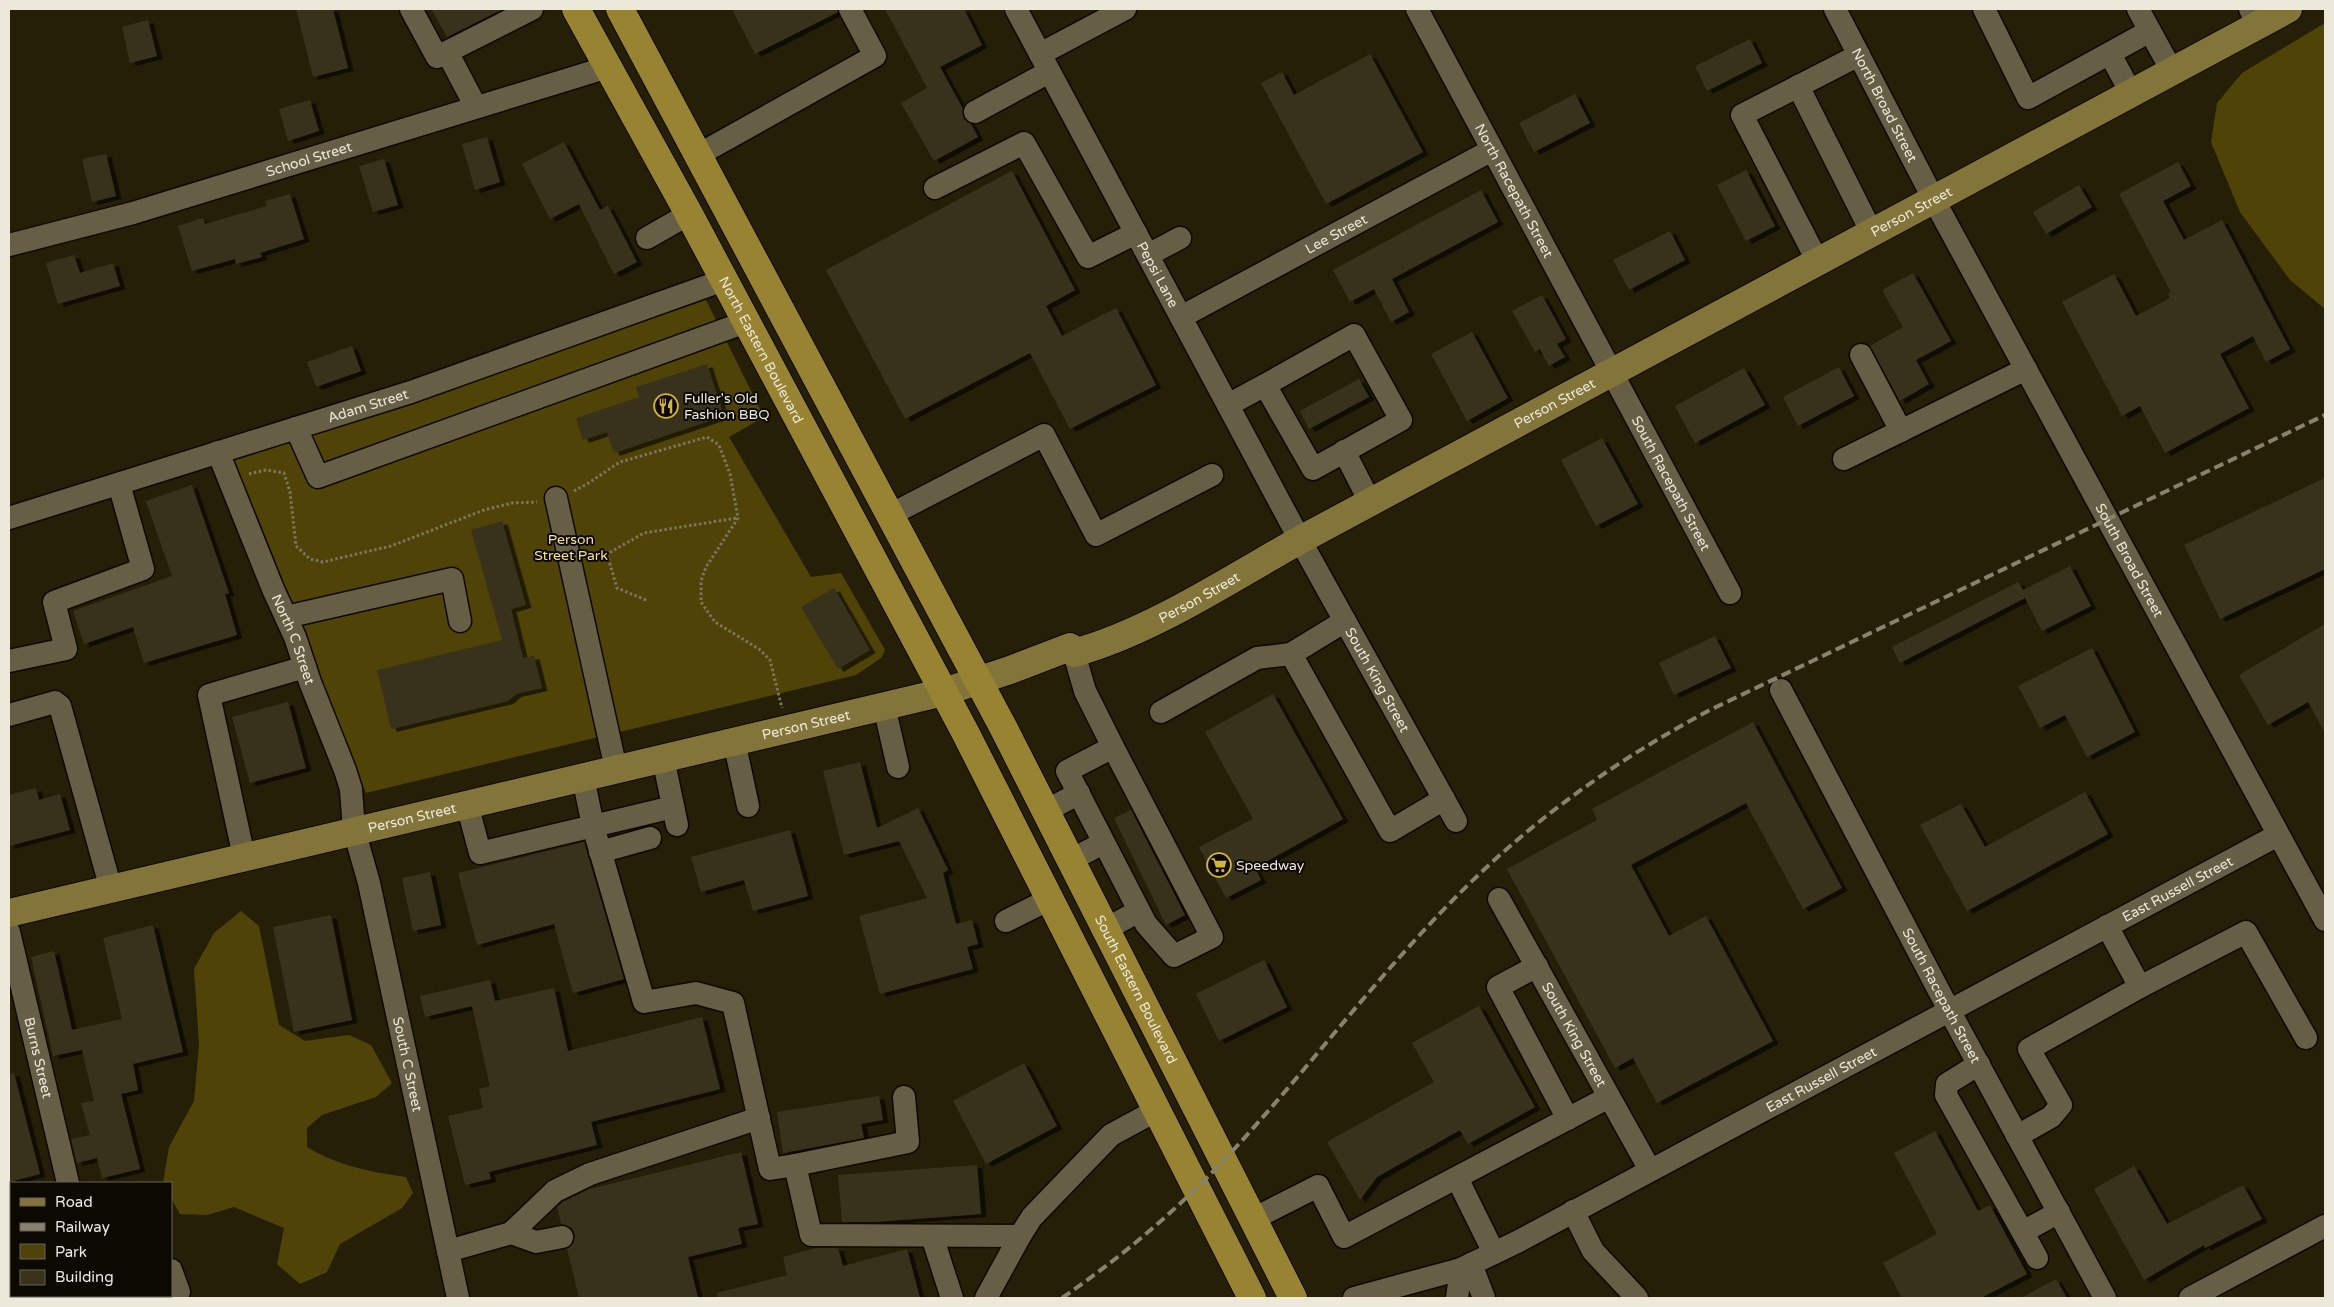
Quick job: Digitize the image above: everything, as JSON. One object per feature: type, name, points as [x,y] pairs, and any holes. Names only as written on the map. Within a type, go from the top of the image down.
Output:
[{"type":"highway","name":"North Eastern Boulevard","points":[[576,9],[689,214],[944,692]]},
{"type":"highway","points":[[620,9],[978,679]]},
{"type":"highway","name":"South Eastern Boulevard","points":[[978,679],[1293,1298]]},
{"type":"highway","points":[[944,692],[1252,1298]]},
{"type":"main road","name":"Person Street","points":[[9,913],[944,692],[978,679],[1010,670],[1070,646],[1074,653],[1113,640],[1151,623],[1370,502],[2172,71],[2254,17],[2288,9]]},
{"type":"street","points":[[411,9],[437,57],[532,9]]},
{"type":"street","points":[[698,155],[875,56],[850,9]]},
{"type":"street","name":"Pepsi Lane","points":[[1016,9],[1300,540]]},
{"type":"street","points":[[976,112],[1044,63],[1125,9]]},
{"type":"street","name":"North Racepath Street","points":[[1417,9],[1612,372]]},
{"type":"street","name":"North Broad Street","points":[[1835,9],[1934,200]]},
{"type":"street","points":[[1984,9],[2028,98],[2150,31]]},
{"type":"street","points":[[2138,9],[2172,71]]},
{"type":"street","points":[[447,52],[476,107]]},
{"type":"street","points":[[2110,54],[2131,93]]},
{"type":"street","points":[[1818,262],[1742,115],[1859,55]]},
{"type":"street","name":"School Street","points":[[9,245],[133,213],[608,67]]},
{"type":"street","points":[[1798,86],[1872,233]]},
{"type":"street","points":[[936,188],[1024,143],[1088,257],[1136,233]]},
{"type":"street","name":"Lee Street","points":[[1181,318],[1492,150]]},
{"type":"street","name":"South Broad Street","points":[[1934,200],[2325,920]]},
{"type":"street","points":[[647,238],[689,214]]},
{"type":"street","points":[[1148,255],[1180,238]]},
{"type":"street","name":"Adam Street","points":[[9,518],[412,392],[724,280]]},
{"type":"street","points":[[296,428],[318,477],[746,322]]},
{"type":"street","points":[[1228,405],[1354,335],[1401,420],[1312,469],[1266,385]]},
{"type":"street","points":[[1861,354],[1901,431]]},
{"type":"street","points":[[1844,459],[2026,369]]},
{"type":"street","name":"South Racepath Street","points":[[1612,372],[1730,593]]},
{"type":"street","points":[[890,515],[1044,435],[1096,535],[1212,475]]},
{"type":"street","points":[[1344,451],[1370,502]]},
{"type":"street","name":"North C Street","points":[[218,452],[286,617],[345,770],[351,789],[354,830]]},
{"type":"street","points":[[9,661],[66,649],[54,602],[143,569],[119,484]]},
{"type":"street","points":[[556,498],[616,769]]},
{"type":"street","name":"South King Street","points":[[1300,540],[1456,821]]},
{"type":"street","points":[[286,617],[452,579],[460,621]]},
{"type":"street","points":[[1161,712],[1257,658],[1291,654],[1345,621]]},
{"type":"street","points":[[1074,653],[1085,691],[1212,937],[1174,956],[1146,924],[1067,771],[1113,747]]},
{"type":"street","points":[[1291,654],[1390,831],[1444,799]]},
{"type":"street","points":[[244,857],[209,695],[305,667]]},
{"type":"street","name":"South Racepath Street","points":[[1781,690],[1949,1010],[2105,1298]]},
{"type":"street","points":[[9,715],[55,702],[60,706],[111,889]]},
{"type":"street","points":[[884,706],[898,767]]},
{"type":"street","points":[[734,741],[748,806]]},
{"type":"street","points":[[467,804],[480,853],[592,826],[675,816],[663,758]]},
{"type":"street","points":[[583,777],[592,826],[644,1002],[696,993],[733,1003],[770,1169],[908,1142],[904,1097]]},
{"type":"street","points":[[1046,811],[1079,793]]},
{"type":"street","name":"South C Street","points":[[354,830],[368,883],[458,1298]]},
{"type":"street","name":"East Russell Street","points":[[1357,1298],[1466,1266],[1494,1253],[2278,835]]},
{"type":"street","points":[[600,852],[650,838]]},
{"type":"street","points":[[1071,860],[1103,842]]},
{"type":"street","name":"South King Street","points":[[1499,899],[1650,1170]]},
{"type":"street","points":[[1006,921],[1050,900]]},
{"type":"street","points":[[1106,929],[1139,911]]},
{"type":"street","points":[[2107,926],[2140,987]]},
{"type":"street","name":"Burns Street","points":[[9,932],[15,985],[68,1182]]},
{"type":"street","points":[[2017,1136],[2051,1117],[2061,1105],[2029,1049],[2140,987],[2246,932],[2306,1038]]},
{"type":"street","points":[[1537,966],[1498,987],[1568,1119]]},
{"type":"street","points":[[1979,1064],[1947,1084],[1946,1095],[2037,1258]]},
{"type":"street","points":[[1253,1219],[1318,1186],[1344,1237],[1609,1097]]},
{"type":"street","points":[[986,1298],[1020,1236],[1038,1210],[1111,1135],[1157,1110]]},
{"type":"street","points":[[448,1251],[511,1233],[555,1191],[590,1174],[759,1118]]},
{"type":"street","points":[[795,1165],[811,1235],[1020,1236]]},
{"type":"street","points":[[1457,1178],[1494,1253]]},
{"type":"street","points":[[1573,1212],[1593,1250],[1637,1298]]},
{"type":"street","points":[[2022,1232],[2059,1212]]},
{"type":"street","points":[[2190,1298],[2325,1226]]},
{"type":"street","points":[[511,1233],[536,1242],[562,1237]]},
{"type":"street","points":[[932,1236],[952,1298]]},
{"type":"street","points":[[1457,1298],[1466,1266]]},
{"type":"street","points":[[1466,1266],[1484,1298]]},
{"type":"street","points":[[172,1273],[178,1292],[172,1294]]},
{"type":"path","points":[[646,600],[617,588],[607,554],[644,533],[738,518]]},
{"type":"green space","points":[[2325,23],[2325,309],[2290,280],[2240,212],[2211,142],[2217,103],[2242,73]]},
{"type":"green space","name":"Person Street Park","points":[[706,300],[764,417],[729,437],[811,577],[841,573],[885,650],[881,658],[856,675],[366,793],[228,461]]},
{"type":"green space","points":[[241,911],[259,926],[279,1025],[305,1041],[349,1035],[371,1045],[392,1083],[376,1097],[322,1115],[307,1128],[307,1147],[343,1164],[406,1177],[413,1193],[402,1208],[340,1244],[327,1272],[300,1284],[277,1264],[284,1228],[234,1207],[207,1215],[180,1214],[172,1200],[172,1182],[163,1182],[169,1147],[194,1101],[199,1044],[194,969],[214,933]]},
{"type":"building","points":[[296,9],[333,9],[348,68],[313,77]]},
{"type":"building","points":[[431,9],[503,9],[447,37]]},
{"type":"building","points":[[732,9],[837,9],[838,12],[755,54]]},
{"type":"building","points":[[885,9],[964,9],[982,45],[940,67],[963,109],[964,119],[971,124],[978,137],[934,161],[901,103],[927,88]]},
{"type":"building","points":[[148,20],[157,56],[130,63],[122,27]]},
{"type":"building","points":[[1750,39],[1762,63],[1707,91],[1695,66]]},
{"type":"building","points":[[1370,54],[1423,152],[1326,204],[1261,83],[1282,72],[1294,95]]},
{"type":"building","points":[[1575,94],[1590,123],[1534,152],[1519,123]]},
{"type":"building","points":[[310,100],[319,131],[288,141],[279,109]]},
{"type":"building","points":[[487,137],[500,182],[475,190],[462,144]]},
{"type":"building","points":[[564,142],[600,210],[608,206],[637,262],[614,274],[579,204],[550,219],[522,164]]},
{"type":"building","points":[[106,154],[116,196],[92,202],[82,159]]},
{"type":"building","points":[[384,159],[398,205],[373,212],[359,166]]},
{"type":"building","points":[[2178,162],[2191,186],[2163,201],[2184,240],[2222,220],[2290,349],[2266,362],[2253,336],[2220,354],[2249,408],[2165,453],[2140,406],[2122,416],[2062,302],[2114,274],[2136,316],[2170,298],[2168,294],[2171,292],[2119,194]]},
{"type":"building","points":[[1746,170],[1775,226],[1746,241],[1717,185]]},
{"type":"building","points":[[1012,171],[1075,290],[1046,306],[1062,336],[1116,308],[1156,385],[1070,429],[1030,353],[905,419],[826,270]]},
{"type":"building","points":[[2079,185],[2092,207],[2046,234],[2033,212]]},
{"type":"building","points":[[1481,190],[1498,222],[1392,279],[1409,312],[1391,322],[1374,289],[1350,302],[1333,270]]},
{"type":"building","points":[[290,194],[304,239],[260,253],[262,257],[236,264],[235,259],[192,271],[178,226],[203,218],[205,224],[267,206],[265,201]]},
{"type":"building","points":[[1670,231],[1685,260],[1629,290],[1613,260]]},
{"type":"building","points":[[74,255],[80,273],[113,263],[120,286],[58,304],[46,263]]},
{"type":"building","points":[[1913,273],[1951,341],[1916,360],[1929,384],[1900,401],[1870,346],[1903,327],[1882,290]]},
{"type":"building","points":[[1542,295],[1566,339],[1557,344],[1565,357],[1549,366],[1540,349],[1535,352],[1512,311]]},
{"type":"building","points":[[1472,332],[1508,398],[1467,421],[1431,354]]},
{"type":"building","points":[[352,346],[361,371],[316,387],[307,362]]},
{"type":"building","name":"Fuller's Old Fashion BBQ","points":[[707,364],[724,416],[614,453],[607,432],[583,440],[576,418],[639,397],[636,387]]},
{"type":"building","points":[[1839,367],[1854,396],[1798,426],[1783,397]]},
{"type":"building","points":[[1744,368],[1765,405],[1695,443],[1675,406]]},
{"type":"building","points":[[1359,379],[1369,397],[1309,429],[1300,411]]},
{"type":"building","points":[[1602,438],[1638,504],[1596,526],[1561,460]]},
{"type":"building","points":[[2325,478],[2325,569],[2220,619],[2184,545]]},
{"type":"building","points":[[192,485],[229,593],[225,594],[237,635],[144,663],[133,627],[84,644],[73,611],[172,576],[146,501]]},
{"type":"building","points":[[502,521],[526,605],[511,609],[523,658],[534,656],[542,688],[516,694],[508,701],[391,729],[377,670],[502,640],[471,530]]},
{"type":"building","points":[[2070,566],[2091,606],[2042,631],[2025,598],[1900,663],[1892,647],[2018,582],[2023,590]]},
{"type":"building","points":[[834,588],[870,650],[838,669],[801,607]]},
{"type":"building","points":[[2325,624],[2325,733],[2308,702],[2268,725],[2239,675]]},
{"type":"building","points":[[1715,636],[1731,668],[1674,695],[1659,663]]},
{"type":"building","points":[[2092,648],[2135,732],[2087,757],[2065,715],[2040,728],[2018,686]]},
{"type":"building","points":[[1273,694],[1343,819],[1255,868],[1261,880],[1226,898],[1199,847],[1253,819],[1205,732]]},
{"type":"building","points":[[288,702],[306,768],[250,783],[232,717]]},
{"type":"building","points":[[1753,722],[1842,888],[1803,909],[1746,803],[1631,865],[1669,936],[1706,916],[1773,1041],[1657,1103],[1633,1058],[1615,1068],[1507,869],[1597,820],[1592,809]]},
{"type":"building","points":[[860,762],[877,828],[918,808],[948,870],[943,873],[956,924],[972,920],[978,944],[967,947],[973,969],[880,994],[859,916],[927,898],[899,841],[844,855],[823,771]]},
{"type":"building","points":[[36,788],[39,800],[60,794],[70,830],[9,846],[9,795]]},
{"type":"building","points":[[2085,792],[2108,834],[1967,911],[1920,825],[1961,804],[1985,847]]},
{"type":"building","points":[[1131,810],[1185,915],[1166,925],[1114,818]]},
{"type":"building","points":[[790,830],[808,896],[753,911],[744,880],[701,892],[691,857]]},
{"type":"building","points":[[584,842],[624,979],[573,993],[554,924],[477,945],[458,873]]},
{"type":"building","points":[[430,872],[441,925],[413,931],[402,878]]},
{"type":"building","points":[[331,915],[352,1020],[294,1032],[273,927]]},
{"type":"building","points":[[153,925],[183,1052],[133,1064],[138,1090],[121,1094],[140,1169],[102,1178],[97,1158],[77,1163],[71,1139],[90,1135],[81,1103],[94,1101],[82,1050],[53,1056],[31,957],[54,951],[72,1030],[122,1019],[103,938]]},
{"type":"building","points":[[1264,960],[1287,1007],[1219,1041],[1196,994]]},
{"type":"building","points":[[490,980],[495,1001],[554,988],[568,1051],[702,1017],[720,1089],[591,1122],[597,1145],[489,1172],[491,1179],[465,1185],[448,1116],[483,1108],[479,1089],[490,1086],[472,1006],[425,1017],[420,996]]},
{"type":"building","points":[[1479,1006],[1535,1107],[1468,1144],[1460,1130],[1377,1177],[1360,1200],[1327,1142],[1434,1082],[1412,1043]]},
{"type":"building","points":[[1024,1063],[1057,1126],[986,1164],[953,1101]]},
{"type":"building","points":[[14,1073],[40,1174],[9,1182],[9,1074]]},
{"type":"building","points":[[879,1096],[883,1120],[861,1124],[864,1138],[783,1153],[777,1112]]},
{"type":"building","points":[[1935,1131],[1978,1211],[1990,1205],[2027,1274],[1981,1298],[1902,1298],[1883,1263],[1937,1234],[1894,1153]]},
{"type":"building","points":[[741,1152],[758,1224],[738,1228],[742,1244],[688,1257],[698,1298],[579,1298],[567,1249],[574,1242],[575,1235],[572,1228],[561,1224],[557,1207],[563,1202],[590,1189]]},
{"type":"building","points":[[977,1165],[981,1214],[875,1222],[842,1222],[838,1175]]},
{"type":"building","points":[[2134,1166],[2167,1224],[2243,1185],[2262,1219],[2205,1248],[2204,1245],[2144,1280],[2094,1189]]},
{"type":"building","points":[[816,1248],[838,1248],[843,1266],[907,1249],[920,1298],[718,1298],[717,1293],[787,1275],[783,1257]]},
{"type":"building","points":[[2056,1279],[2067,1298],[2021,1298]]},
{"type":"railway","points":[[1062,1298],[1146,1234],[1224,1160],[1393,964],[1481,872],[1542,820],[1606,772],[1710,710],[2325,415]]},
{"type":"place","name":"Fuller's Old Fashion BBQ","points":[[666,406]]},
{"type":"place","name":"Speedway","points":[[1219,865]]}]
